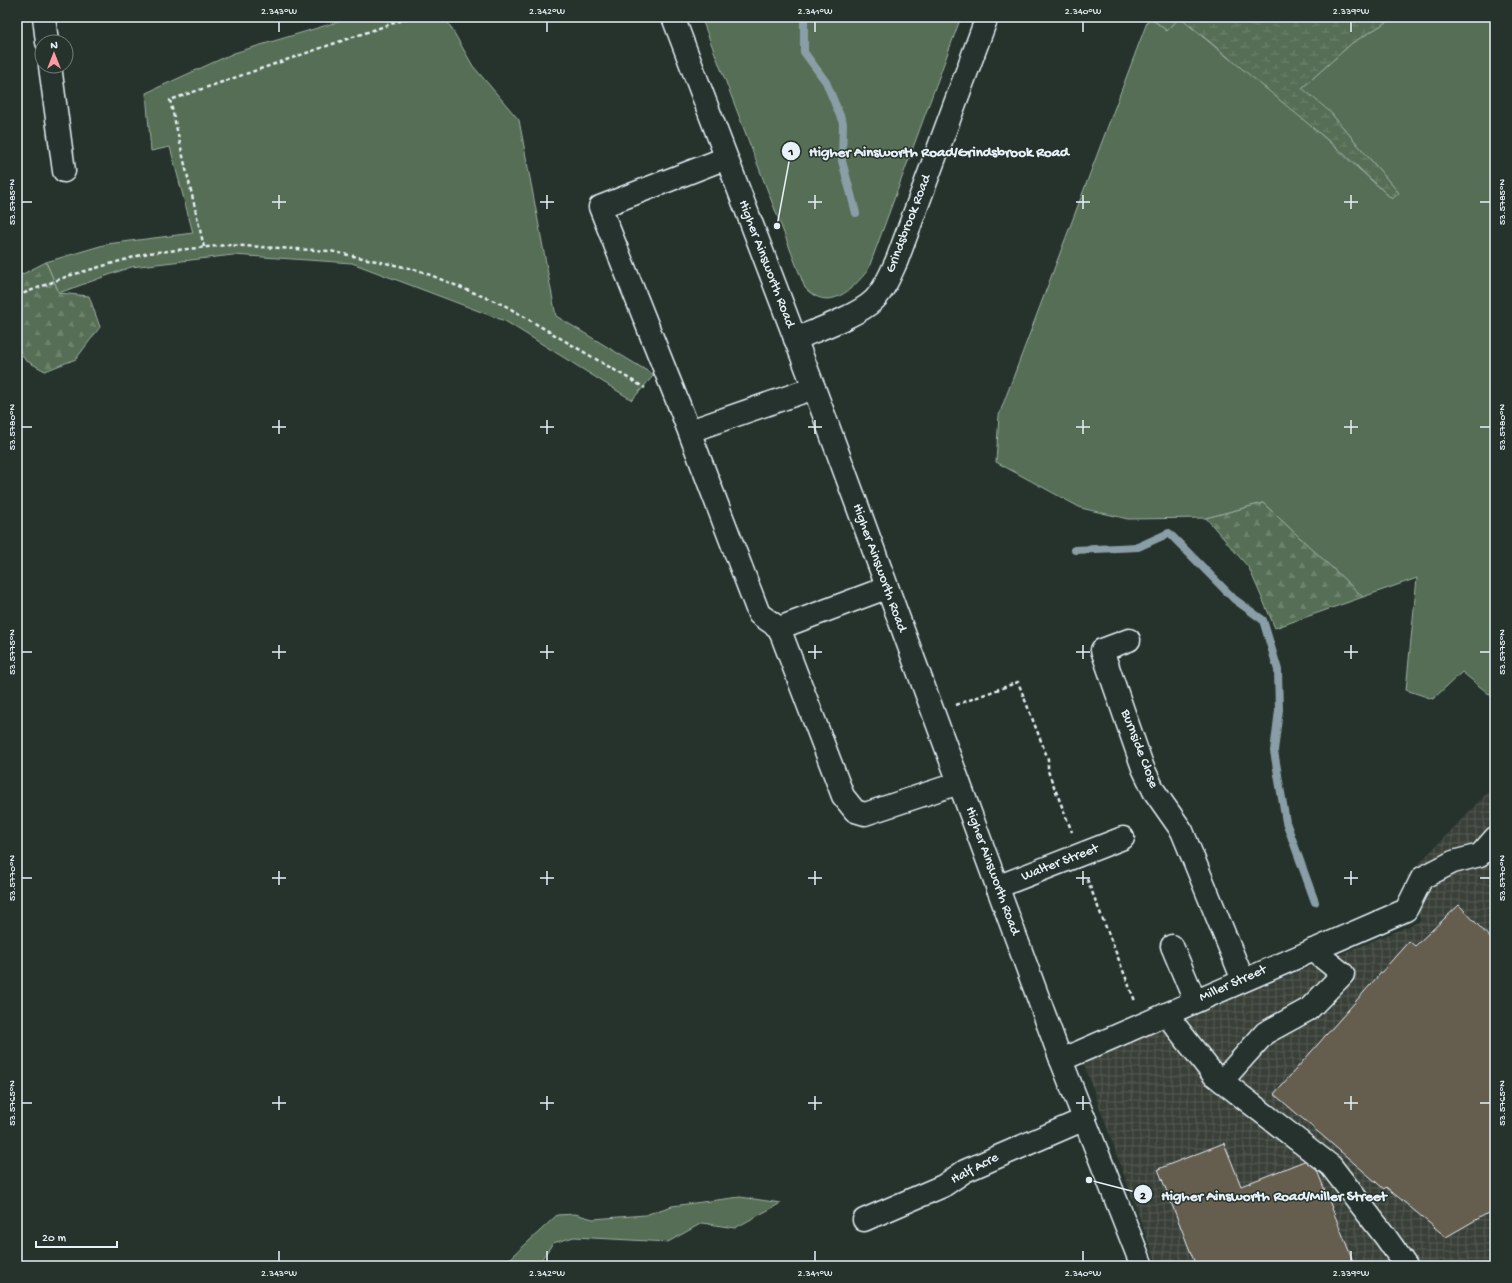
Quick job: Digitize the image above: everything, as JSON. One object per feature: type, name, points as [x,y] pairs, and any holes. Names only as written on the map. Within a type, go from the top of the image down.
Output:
[{"type":"street","points":[[44,17],[46,34]]},
{"type":"street","name":"Higher Ainsworth Road","points":[[673,17],[814,388],[886,588],[1061,1060],[1142,1266]]},
{"type":"street","name":"Grindsbrook Road","points":[[795,339],[861,310],[875,299],[885,285],[897,260],[987,17]]},
{"type":"street","points":[[51,74],[64,171]]},
{"type":"street","points":[[726,158],[600,207],[690,431],[759,614],[779,628],[843,796],[856,811],[865,814],[959,783]]},
{"type":"street","points":[[690,431],[814,388]]},
{"type":"street","points":[[779,628],[886,588]]},
{"type":"street","name":"Burnside Close","points":[[1129,640],[1102,650],[1143,768],[1154,791],[1182,831],[1243,980]]},
{"type":"street","name":"Walter Street","points":[[997,887],[1123,838]]},
{"type":"street","name":"Miller Street","points":[[1061,1060],[1406,910],[1422,878],[1453,862],[1480,855],[1495,838]]},
{"type":"street","points":[[1172,946],[1195,1002]]},
{"type":"street","points":[[1222,1081],[1265,1033],[1309,1009],[1343,974],[1313,950]]},
{"type":"street","points":[[1166,1014],[1212,1074],[1331,1166],[1406,1266]]},
{"type":"street","name":"Half Acre","points":[[864,1220],[943,1186],[965,1171],[1085,1119]]},
{"type":"path","points":[[204,247],[170,100],[411,17]]},
{"type":"path","points":[[17,296],[68,276],[148,253],[227,245],[330,251],[418,270],[504,305],[647,390]]},
{"type":"path","points":[[933,714],[1018,682],[1048,759],[1048,771],[1079,856],[1144,1024]]},
{"type":"shaded area","points":[[1495,785],[1495,1266],[1157,1266],[1083,1061],[1421,921],[1407,876]]},
{"type":"green space","points":[[354,17],[445,17],[473,66],[519,120],[556,316],[654,375],[632,400],[505,321],[352,263],[233,255],[131,267],[59,293],[46,262],[107,244],[193,233],[170,147],[151,151],[146,93],[234,53]]},
{"type":"green space","points":[[701,17],[961,17],[868,270],[855,285],[840,296],[831,299],[823,299],[814,295],[805,288]]},
{"type":"green space","points":[[1149,17],[1167,31],[1180,18],[1231,60],[1302,88],[1352,43],[1395,17],[1495,17],[1495,699],[1462,672],[1433,699],[1406,690],[1417,578],[1363,597],[1263,503],[1206,518],[1128,519],[1081,508],[996,462],[999,415]],"holes":[[[1330,112],[1398,192],[1392,199],[1317,131],[1315,133]]]},
{"type":"green space","points":[[1150,17],[1178,17],[1167,31]]},
{"type":"green space","points":[[1180,17],[1395,17],[1352,43],[1302,88],[1329,111],[1399,193],[1392,199],[1342,152]]},
{"type":"green space","points":[[46,262],[59,293],[89,296],[100,327],[76,359],[45,371],[25,360],[17,345],[17,277]]},
{"type":"green space","points":[[1263,503],[1363,597],[1275,628],[1249,568],[1206,518]]},
{"type":"green space","points":[[740,1197],[781,1203],[735,1228],[702,1223],[668,1242],[574,1237],[553,1243],[537,1266],[494,1266],[511,1258],[557,1215],[575,1214],[593,1219],[645,1215],[672,1206]]},
{"type":"building","points":[[1459,905],[1495,943],[1495,1209],[1446,1237],[1386,1187],[1384,1189],[1274,1094],[1409,941],[1415,946]]},
{"type":"building","points":[[1224,1143],[1241,1186],[1312,1158],[1355,1266],[1196,1266],[1158,1169]]},
{"type":"waterway","points":[[804,17],[804,52],[826,82],[843,123],[842,161],[856,213]]},
{"type":"waterway","points":[[1075,550],[1138,547],[1169,533],[1234,599],[1263,620],[1278,670],[1279,710],[1274,751],[1286,822],[1315,902]]},
{"type":"place","name":"Higher Ainsworth Road/Grindsbrook Road","points":[[777,226]]},
{"type":"place","name":"Higher Ainsworth Road/Miller Street","points":[[1089,1180]]}]
